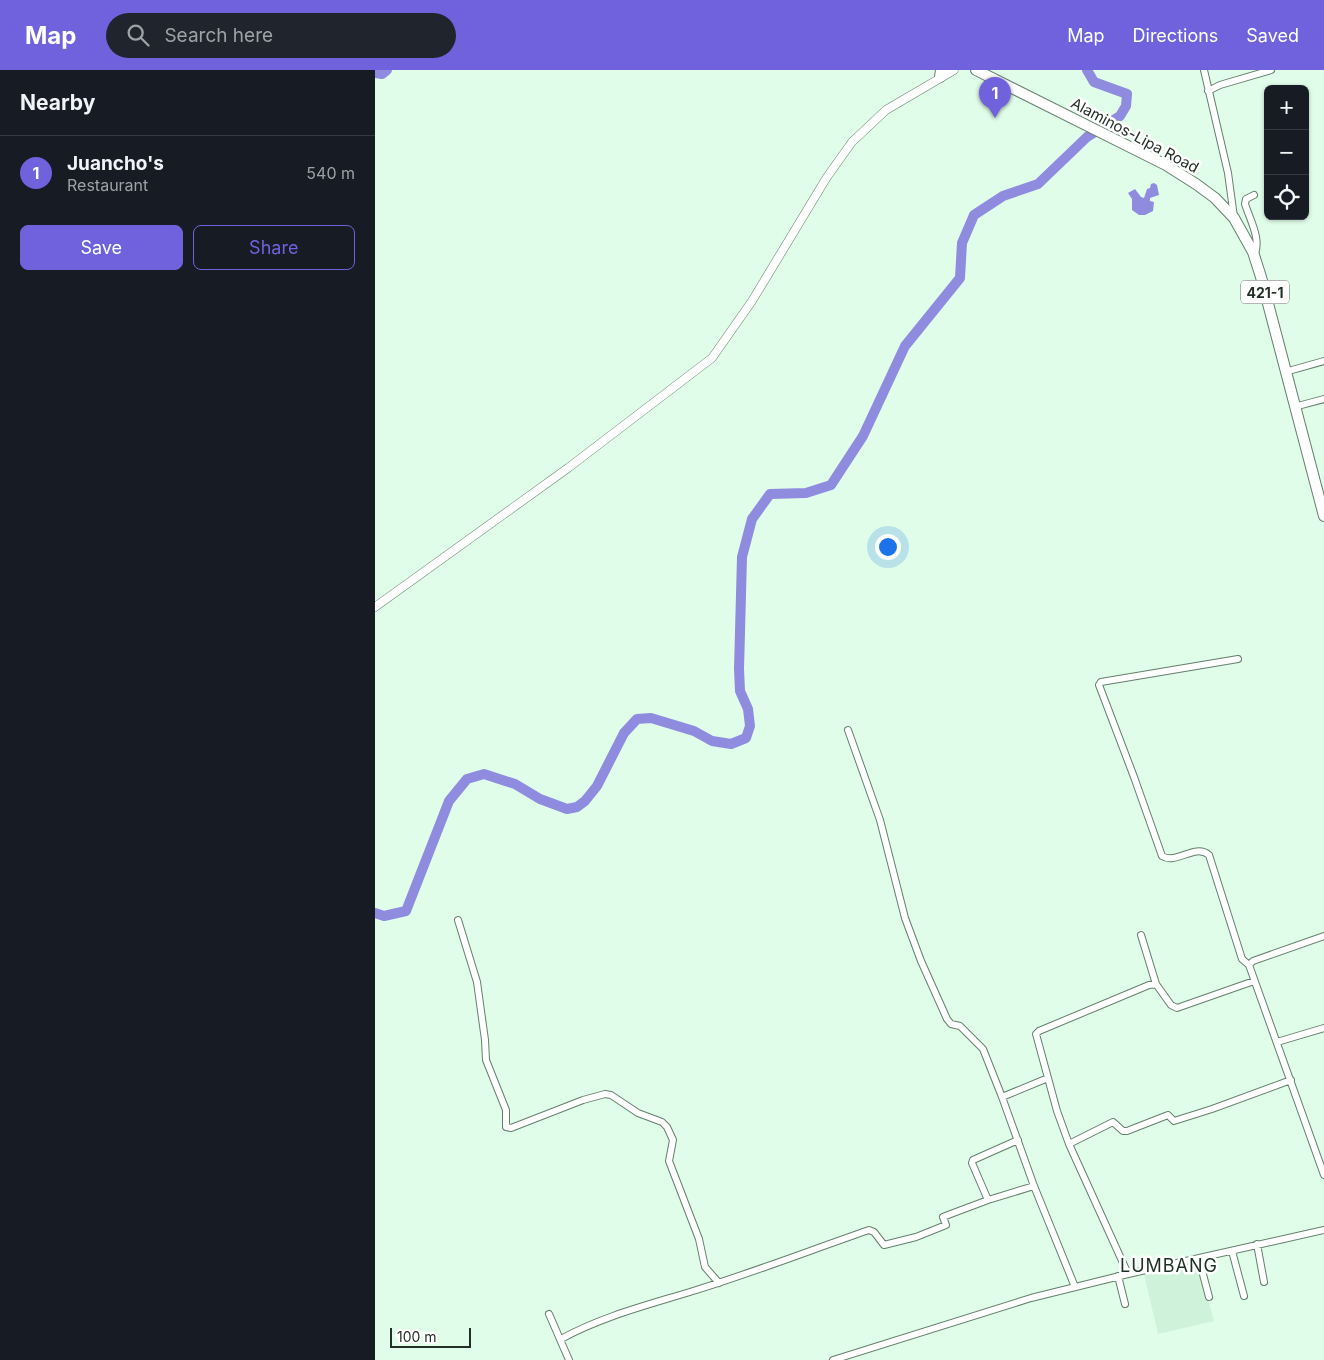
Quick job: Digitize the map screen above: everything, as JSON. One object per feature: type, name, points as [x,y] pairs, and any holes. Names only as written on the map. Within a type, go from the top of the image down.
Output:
[{"type":"main road","name":"Alaminos-Lipa Road","points":[[980,71],[1166,165],[1215,198],[1234,218],[1254,256],[1261,277],[1324,516]]},
{"type":"street","points":[[375,607],[568,468],[712,358],[752,301],[827,177],[852,142],[886,110],[941,74],[954,70]]},
{"type":"street","points":[[1204,70],[1228,174],[1234,218]]},
{"type":"street","points":[[1208,91],[1271,70]]},
{"type":"street","points":[[1254,256],[1257,249],[1257,239],[1245,204],[1246,199],[1255,195]]},
{"type":"street","points":[[1285,372],[1324,361]]},
{"type":"street","points":[[1294,407],[1324,399]]},
{"type":"street","points":[[1238,659],[1101,682],[1099,685],[1162,856],[1170,859],[1200,851],[1209,855],[1242,959],[1249,965],[1324,1175]]},
{"type":"street","points":[[848,730],[880,820],[905,918],[921,961],[947,1019],[951,1024],[960,1026],[983,1049],[1034,1186],[1075,1287]]},
{"type":"street","points":[[458,920],[477,982],[486,1060],[506,1110],[506,1127],[511,1128],[583,1100],[605,1094],[611,1095],[638,1113],[662,1122],[667,1127],[673,1140],[669,1161],[699,1239],[705,1267],[719,1283]]},
{"type":"street","points":[[1141,935],[1156,984],[1171,1005],[1177,1008],[1255,981]]},
{"type":"street","points":[[1249,965],[1253,961],[1324,936]]},
{"type":"street","points":[[1129,1274],[1069,1144],[1036,1034],[1039,1030],[1156,984]]},
{"type":"street","points":[[1277,1042],[1324,1028]]},
{"type":"street","points":[[1002,1097],[1048,1078]]},
{"type":"street","points":[[1069,1144],[1113,1122],[1123,1131],[1127,1131],[1167,1115],[1174,1121],[1291,1080]]},
{"type":"street","points":[[988,1200],[972,1163],[973,1160],[1018,1140]]},
{"type":"street","points":[[561,1339],[608,1317],[719,1283],[869,1230],[874,1232],[884,1245],[916,1237],[946,1225],[943,1218],[948,1215],[1034,1186]]},
{"type":"street","points":[[833,1360],[987,1311],[1075,1287],[1324,1230]]},
{"type":"street","points":[[1257,1244],[1264,1282]]},
{"type":"street","points":[[1232,1251],[1244,1296]]},
{"type":"street","points":[[1199,1259],[1209,1297]]},
{"type":"street","points":[[1119,1276],[1125,1304]]},
{"type":"street","points":[[549,1314],[569,1360]]},
{"type":"shaded area","points":[[1154,183],[1157,185],[1159,195],[1150,198],[1150,201],[1154,202],[1153,211],[1145,215],[1139,215],[1132,210],[1132,199],[1128,193],[1135,189],[1144,198],[1147,189]]},
{"type":"shaded area","points":[[1198,1263],[1214,1321],[1158,1334],[1144,1274]]},
{"type":"waterway","points":[[375,73],[382,74],[387,70]]},
{"type":"waterway","points":[[375,913],[384,916],[406,911],[449,801],[467,779],[484,774],[515,784],[540,799],[567,809],[577,807],[585,801],[597,786],[624,733],[637,719],[651,718],[694,731],[712,741],[731,744],[746,738],[750,726],[748,709],[740,691],[739,669],[742,557],[752,519],[770,494],[806,493],[831,485],[863,436],[905,346],[960,278],[962,243],[974,215],[1003,196],[1038,184],[1087,137],[1120,116],[1126,106],[1127,94],[1094,82],[1087,70]]},
{"type":"place","name":"Juancho's","points":[[995,118]]},
{"type":"district","name":"LUMBANG","points":[[1169,1265]]}]
